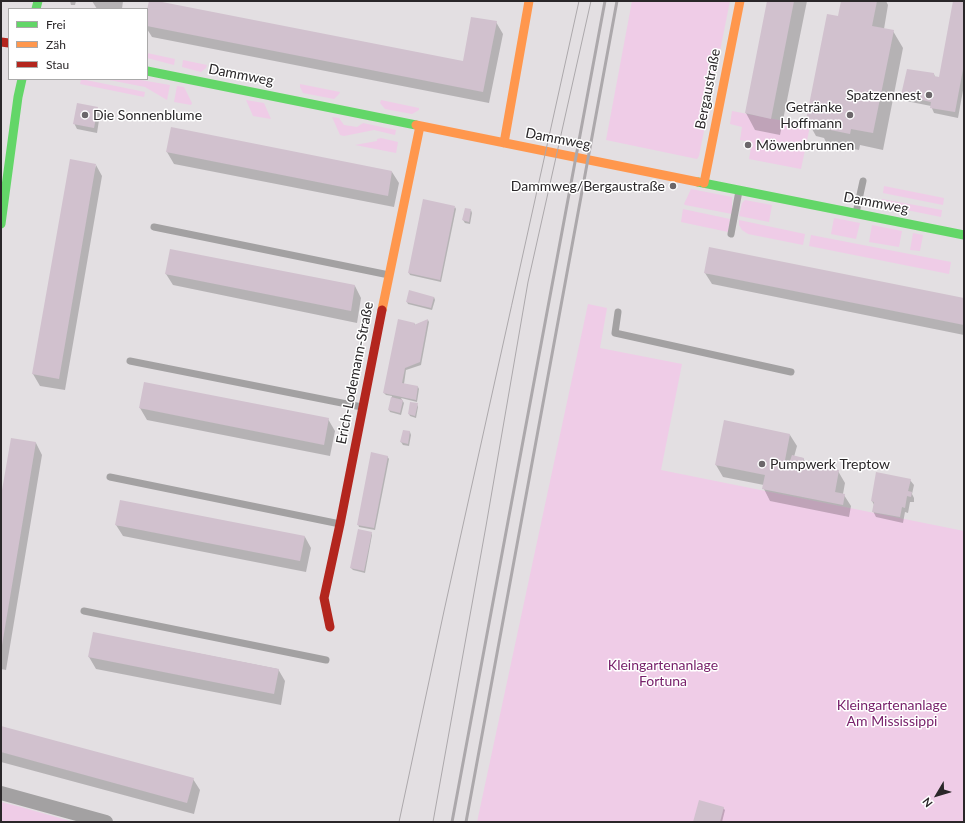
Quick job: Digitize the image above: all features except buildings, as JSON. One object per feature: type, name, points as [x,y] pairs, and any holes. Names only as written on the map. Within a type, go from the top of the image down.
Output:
[{"type":"street","points":[[504,143],[529,1]]},
{"type":"street","name":"Bergaustraße","points":[[704,182],[740,1]]},
{"type":"street","name":"Dammweg","points":[[148,71],[964,235]]},
{"type":"street","points":[[1,224],[18,96],[22,80]]},
{"type":"street","name":"Erich-Lodemann-Straße","points":[[330,627],[324,598],[420,126]]},
{"type":"street","points":[[1,793],[106,822]]},
{"type":"lane","points":[[856,213],[863,181]]},
{"type":"lane","points":[[732,234],[740,189]]},
{"type":"lane","points":[[154,227],[390,275]]},
{"type":"lane","points":[[618,312],[615,333],[791,372]]},
{"type":"lane","points":[[130,361],[362,407]]},
{"type":"lane","points":[[110,477],[340,524]]},
{"type":"lane","points":[[84,611],[326,660]]},
{"type":"green space","points":[[632,1],[730,1],[699,156],[697,159],[606,140]]},
{"type":"green space","points":[[148,53],[175,59],[174,65],[148,58]]},
{"type":"green space","points":[[183,60],[207,65],[201,72],[182,67]]},
{"type":"green space","points":[[81,80],[86,80],[145,92],[144,97],[80,84]]},
{"type":"green space","points":[[109,80],[141,80],[170,85],[167,100],[145,87]]},
{"type":"green space","points":[[300,84],[340,92],[334,99],[303,93]]},
{"type":"green space","points":[[177,86],[184,87],[192,103],[191,105],[174,102]]},
{"type":"green space","points":[[246,100],[264,103],[271,119],[253,116]]},
{"type":"green space","points":[[381,100],[419,108],[419,110],[412,114],[385,109],[380,103]]},
{"type":"green space","points":[[732,111],[810,126],[801,169],[749,159],[752,142],[740,140],[742,127],[730,124]]},
{"type":"green space","points":[[332,117],[339,118],[344,125],[357,127],[363,123],[396,130],[395,135],[374,130],[344,136],[340,135]]},
{"type":"green space","points":[[381,138],[398,142],[396,153],[355,145],[377,141],[377,139]]},
{"type":"green space","points":[[884,186],[944,198],[943,205],[883,193]]},
{"type":"green space","points":[[691,189],[732,197],[732,214],[685,205],[684,204]]},
{"type":"green space","points":[[882,199],[942,210],[941,217],[887,206],[881,203]]},
{"type":"green space","points":[[745,200],[772,205],[769,222],[739,216],[742,203]]},
{"type":"green space","points":[[683,209],[730,219],[728,232],[681,222]]},
{"type":"green space","points":[[834,218],[860,223],[856,239],[831,234]]},
{"type":"green space","points":[[739,220],[805,234],[803,245],[748,234],[742,230],[739,225]]},
{"type":"green space","points":[[872,225],[902,231],[899,247],[869,242]]},
{"type":"green space","points":[[913,233],[923,235],[920,251],[910,250]]},
{"type":"green space","points":[[811,235],[951,262],[949,274],[809,246]]},
{"type":"green space","name":"Kleingartenanlage Fortuna","points":[[588,304],[607,308],[600,348],[682,364],[661,470],[964,531],[964,822],[477,822]]},
{"type":"green space","points":[[1,802],[17,806],[74,822],[1,822]]},
{"type":"tram line","points":[[399,822],[444,611],[579,1]]},
{"type":"tram line","points":[[433,822],[528,282],[591,1]]},
{"type":"railway","points":[[452,822],[605,1]]},
{"type":"railway","points":[[466,822],[617,1]]},
{"type":"traffic: fast","points":[[36,8],[38,1]]},
{"type":"traffic: fast","points":[[148,71],[416,125]]},
{"type":"traffic: fast","points":[[1,224],[18,97],[22,80]]},
{"type":"traffic: fast","points":[[698,182],[964,235]]},
{"type":"traffic: slow","points":[[504,143],[529,1]]},
{"type":"traffic: slow","points":[[704,183],[740,1]]},
{"type":"traffic: slow","points":[[416,125],[698,182]]},
{"type":"traffic: slow","points":[[382,310],[420,126]]},
{"type":"traffic: jam","points":[[1,42],[8,43]]},
{"type":"traffic: jam","points":[[330,627],[324,598],[382,310]]},
{"type":"place","name":"Spatzennest","points":[[929,95]]},
{"type":"place","name":"Die Sonnenblume","points":[[85,115]]},
{"type":"place","name":"Getränke Hoffmann","points":[[850,115]]},
{"type":"place","name":"Möwenbrunnen","points":[[748,145]]},
{"type":"place","name":"Dammweg/Bergaustraße","points":[[673,186]]},
{"type":"place","name":"Pumpwerk Treptow","points":[[762,464]]},
{"type":"park label","name":"Kleingartenanlage Am Mississippi","points":[[892,714]]}]
